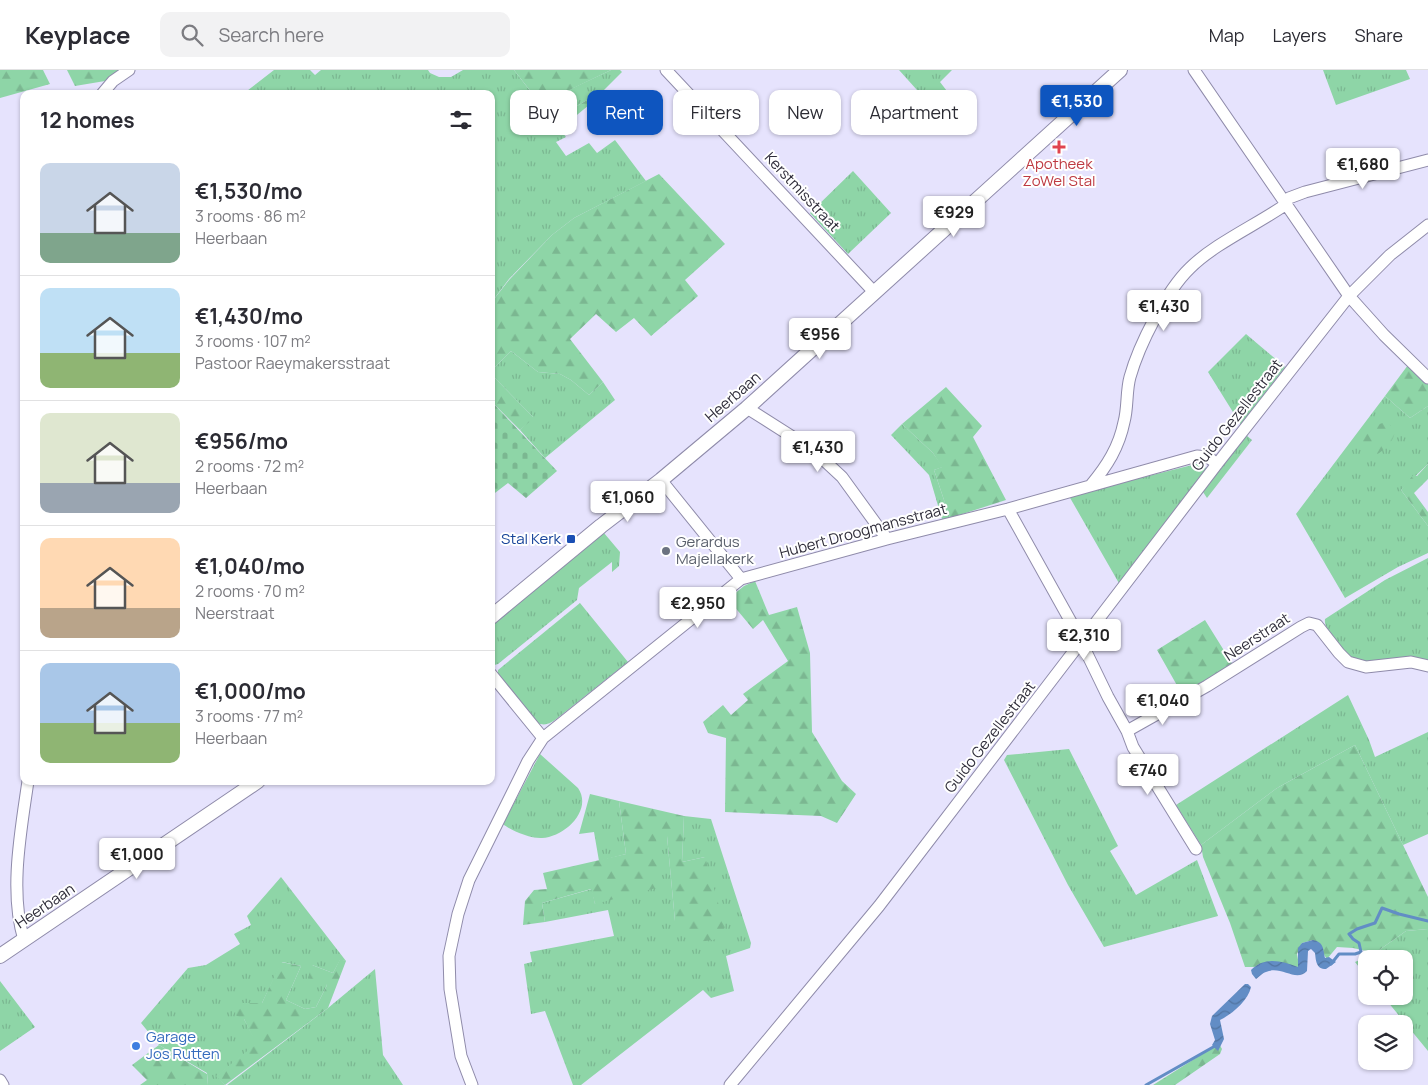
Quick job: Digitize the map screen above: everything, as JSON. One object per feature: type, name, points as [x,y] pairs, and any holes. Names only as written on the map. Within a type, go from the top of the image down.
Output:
[{"type":"street","points":[[106,90],[128,70]]},
{"type":"street","name":"Kerstmisstraat","points":[[666,70],[874,292]]},
{"type":"street","name":"Heerbaan","points":[[495,614],[747,408],[1120,70]]},
{"type":"street","points":[[1194,70],[1349,296],[1384,335],[1428,378]]},
{"type":"street","points":[[1091,485],[1109,463],[1117,446],[1124,422],[1129,379],[1139,351],[1177,284],[1190,267],[1222,243],[1285,205],[1289,198],[1305,192],[1428,160]]},
{"type":"street","name":"Guido Gezellestraat","points":[[730,1085],[879,906],[1217,464],[1349,296],[1390,255],[1428,225]]},
{"type":"street","points":[[747,408],[813,450],[842,477],[887,539]]},
{"type":"street","name":"Hubert Droogmansstraat","points":[[472,1085],[461,1056],[450,990],[449,956],[458,914],[469,880],[528,761],[543,738],[740,579],[887,539],[1008,509],[1197,456],[1208,457],[1217,464]]},
{"type":"street","points":[[661,480],[740,579]]},
{"type":"street","points":[[1008,509],[1076,631],[1127,731],[1133,747],[1196,849]]},
{"type":"street","name":"Neerstraat","points":[[1127,731],[1207,686],[1301,626],[1309,623],[1317,625],[1348,662],[1366,667],[1411,662],[1428,666]]},
{"type":"street","points":[[495,679],[543,738]]},
{"type":"street","points":[[24,940],[18,916],[18,865],[27,785]]},
{"type":"street","name":"Heerbaan","points":[[0,956],[252,785]]},
{"type":"street","points":[[0,1080],[3,1085]]},
{"type":"green space","points":[[0,70],[43,70],[50,84],[29,90],[20,90],[20,92],[0,98]]},
{"type":"green space","points":[[67,70],[120,70],[105,81],[75,86]]},
{"type":"green space","points":[[274,70],[310,70],[315,75],[321,70],[428,70],[439,77],[451,77],[463,70],[514,70],[530,90],[510,90],[510,135],[564,135],[566,137],[556,142],[566,156],[589,143],[597,153],[615,140],[646,181],[574,218],[552,235],[509,279],[495,298],[495,90],[248,90]]},
{"type":"green space","points":[[514,70],[611,70],[569,90],[530,90]]},
{"type":"green space","points":[[611,70],[620,70],[622,72],[604,90],[587,90],[587,100],[577,106],[577,90],[569,90]]},
{"type":"green space","points":[[899,70],[952,70],[940,82],[946,90],[917,90]]},
{"type":"green space","points":[[1323,70],[1406,70],[1410,79],[1336,105]]},
{"type":"green space","points":[[587,100],[587,107],[577,115],[577,106]]},
{"type":"green space","points":[[853,171],[891,213],[848,254],[810,213]]},
{"type":"green space","points":[[659,174],[725,244],[685,280],[698,296],[651,336],[634,318],[616,332],[596,314],[570,339],[603,382],[589,395],[571,380],[560,374],[538,372],[511,351],[495,367],[495,298],[509,280],[552,235],[574,218]]},
{"type":"green space","points":[[1246,334],[1285,367],[1241,425],[1208,372]]},
{"type":"green space","points":[[511,351],[538,372],[560,374],[571,380],[589,395],[603,382],[615,400],[545,458],[520,430],[533,417],[495,378],[495,367]]},
{"type":"green space","points":[[1408,365],[1428,384],[1428,406],[1410,418],[1385,396]]},
{"type":"green space","points":[[495,378],[534,418],[520,430],[495,405]]},
{"type":"green space","points":[[946,387],[982,426],[973,437],[1006,500],[950,518],[934,470],[942,467],[933,453],[902,424]]},
{"type":"green space","points":[[1385,396],[1410,418],[1428,406],[1428,464],[1401,490],[1428,526],[1428,553],[1398,567],[1345,598],[1296,514]]},
{"type":"green space","points":[[495,405],[557,471],[526,498],[508,483],[495,493]]},
{"type":"green space","points":[[1387,422],[1395,430],[1394,435],[1387,447],[1371,459],[1361,449],[1363,439],[1373,428]]},
{"type":"green space","points":[[902,424],[933,453],[943,467],[934,470],[950,518],[942,519],[929,475],[891,435]]},
{"type":"green space","points":[[1246,435],[1252,440],[1207,498],[1203,492]]},
{"type":"green space","points":[[1200,463],[1206,468],[1206,473],[1120,585],[1069,496]]},
{"type":"green space","points":[[1428,464],[1428,479],[1414,493],[1428,512],[1428,526],[1401,490],[1413,475],[1417,476]]},
{"type":"green space","points":[[604,533],[620,552],[619,566],[612,572],[612,562],[579,588],[577,600],[495,665],[495,622]]},
{"type":"green space","points":[[1428,558],[1428,661],[1370,663],[1347,655],[1327,628],[1325,619],[1385,580]]},
{"type":"green space","points":[[755,581],[769,615],[797,607],[810,653],[812,732],[842,781],[856,794],[837,823],[821,816],[725,812],[726,738],[708,733],[703,722],[723,705],[731,715],[748,700],[743,694],[788,661],[763,620],[753,629],[728,599],[744,586]]},
{"type":"green space","points":[[580,603],[628,662],[551,723],[537,723],[498,676],[498,670]]},
{"type":"green space","points":[[1205,620],[1233,665],[1183,696],[1157,650]]},
{"type":"green space","points":[[1348,695],[1375,757],[1428,732],[1428,834],[1403,845],[1355,745],[1277,788],[1201,845],[1176,805]]},
{"type":"green space","points":[[1355,745],[1428,897],[1428,929],[1406,931],[1379,950],[1337,947],[1327,959],[1313,940],[1302,943],[1297,954],[1298,967],[1259,964],[1255,967],[1245,967],[1230,923],[1203,857],[1201,845],[1277,788]]},
{"type":"green space","points":[[1069,749],[1118,846],[1110,851],[1136,895],[1197,860],[1218,916],[1104,947],[1068,885],[1004,760],[1007,755]]},
{"type":"green space","points":[[540,754],[578,788],[582,796],[582,805],[574,821],[559,833],[542,838],[522,834],[503,824]]},
{"type":"green space","points":[[590,794],[619,801],[626,854],[599,861],[594,832],[579,834]]},
{"type":"green space","points":[[619,801],[684,816],[682,862],[705,857],[725,927],[717,939],[694,943],[682,935],[675,921],[667,836],[656,836],[660,887],[595,904],[591,889],[542,903],[545,922],[523,925],[525,901],[534,890],[547,889],[543,873],[626,854]]},
{"type":"green space","points":[[684,816],[711,819],[751,943],[750,948],[726,956],[734,991],[711,998],[703,990],[581,1085],[573,1085],[545,1011],[531,1014],[524,964],[532,962],[530,952],[614,936],[608,910],[545,922],[542,903],[592,889],[595,904],[656,835],[667,836],[675,921],[705,857],[682,862]]},
{"type":"green space","points":[[281,877],[346,961],[340,960],[333,973],[312,965],[327,985],[316,1007],[305,1009],[286,1000],[301,966],[282,962],[262,1003],[244,1019],[257,1044],[217,1076],[225,1085],[208,1085],[207,1073],[159,1045],[141,1023],[188,968],[206,965],[240,944],[234,934],[251,925],[247,916]]},
{"type":"green space","points":[[1428,929],[1428,1051],[1413,1033],[1413,1015],[1399,1015],[1390,1005],[1413,1005],[1413,950],[1379,950],[1406,931]]},
{"type":"green space","points":[[340,959],[346,961],[328,1008],[225,1085],[216,1076],[256,1044],[244,1019],[235,1015],[238,1003],[262,1003],[281,962],[301,966],[286,1000],[305,1009],[316,1007],[327,985],[308,978],[312,965],[333,973]]},
{"type":"green space","points":[[375,969],[383,1055],[403,1085],[227,1085],[328,1008]]},
{"type":"green space","points":[[0,981],[35,1027],[0,1051]]},
{"type":"green space","points":[[1215,1036],[1222,1049],[1220,1054],[1175,1085],[1153,1085],[1215,1046]]},
{"type":"green space","points":[[159,1045],[207,1074],[208,1085],[140,1085],[147,1080],[132,1065]]},
{"type":"water","points":[[1313,940],[1321,944],[1325,958],[1329,957],[1336,962],[1326,969],[1320,968],[1317,964],[1315,953],[1311,949],[1308,951],[1307,971],[1303,974],[1293,975],[1272,970],[1263,973],[1256,979],[1252,974],[1251,970],[1268,961],[1286,963],[1298,967],[1298,948],[1302,943]]},
{"type":"water","points":[[1245,984],[1251,987],[1247,997],[1234,1011],[1220,1020],[1224,1039],[1218,1051],[1212,1045],[1215,1040],[1210,1024],[1212,1016]]},
{"type":"waterway","points":[[1331,964],[1339,954],[1361,952],[1359,943],[1349,934],[1375,923],[1382,908],[1428,921]]},
{"type":"waterway","points":[[1146,1085],[1215,1046],[1215,1044]]},
{"type":"place","name":"Apotheek ZoWel Stal","points":[[1059,147]]},
{"type":"place","name":"Stal Kerk","points":[[571,539]]},
{"type":"place","name":"Gerardus Majellakerk","points":[[666,551]]},
{"type":"place","name":"Garage Jos Rutten","points":[[136,1046]]}]
